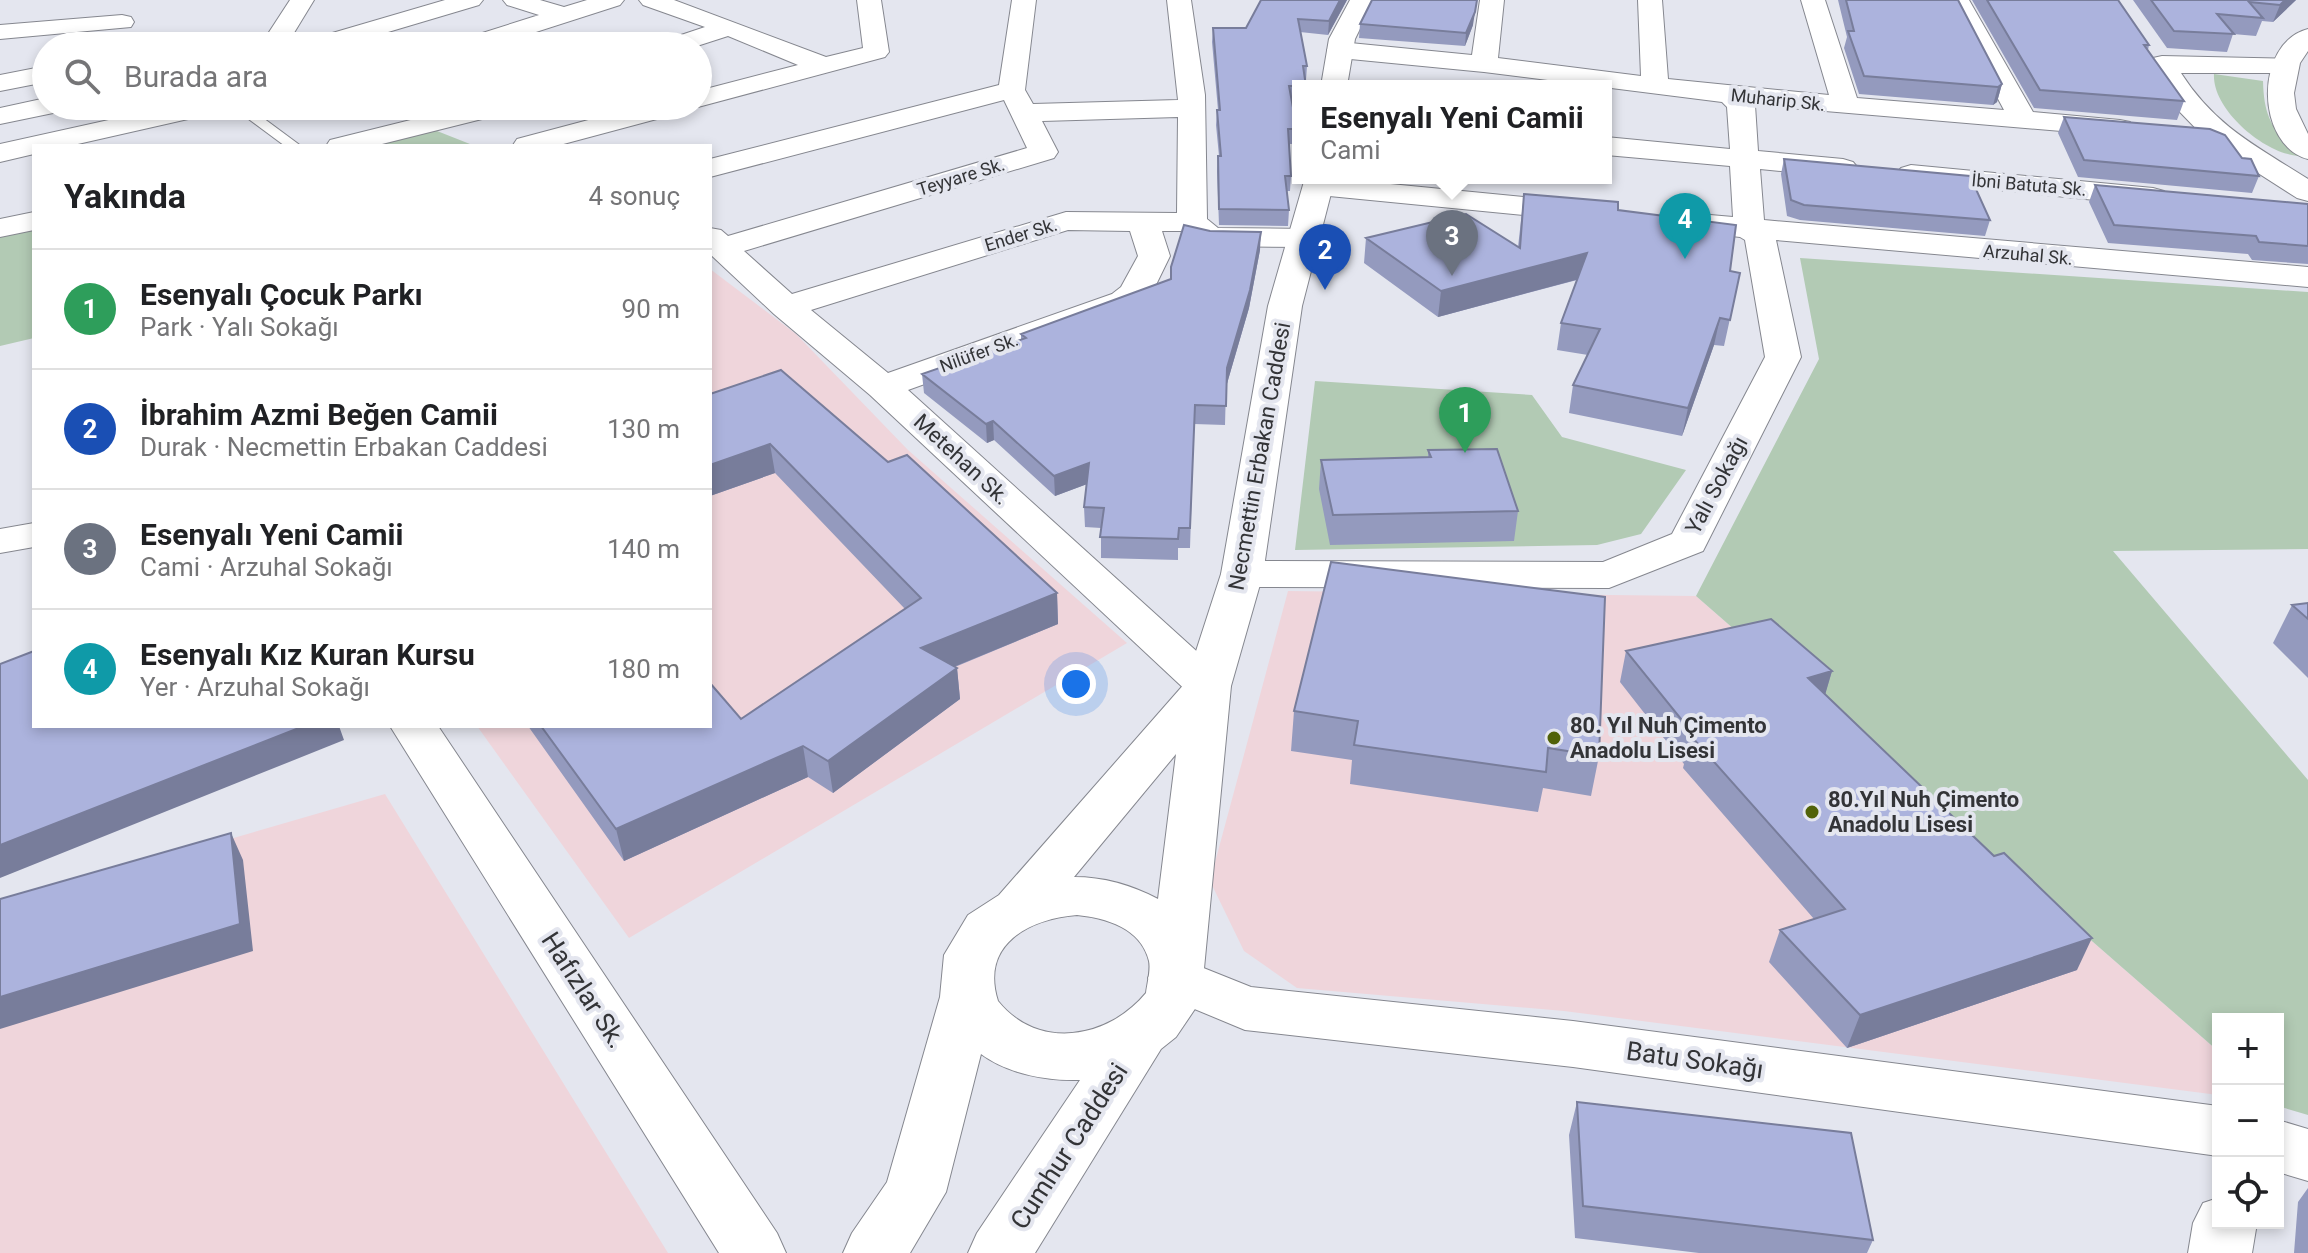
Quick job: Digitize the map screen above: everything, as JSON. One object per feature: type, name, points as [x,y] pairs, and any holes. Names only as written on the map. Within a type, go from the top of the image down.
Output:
[{"type":"street","points":[[0,32],[122,22],[144,0]]},
{"type":"street","points":[[282,32],[302,0]]},
{"type":"street","points":[[365,32],[471,0]]},
{"type":"street","points":[[515,0],[564,15]]},
{"type":"street","points":[[510,32],[612,0]]},
{"type":"street","points":[[651,0],[729,27],[824,66]]},
{"type":"street","points":[[712,95],[876,52],[869,0]]},
{"type":"street","points":[[1018,102],[1024,0]]},
{"type":"street","points":[[1179,0],[1192,108],[1192,222]]},
{"type":"street","points":[[1335,80],[1342,39],[1362,0]]},
{"type":"street","points":[[1484,64],[1492,0]]},
{"type":"street","points":[[1650,0],[1655,84]]},
{"type":"street","points":[[1813,0],[1846,106]]},
{"type":"street","points":[[1957,0],[2024,121]]},
{"type":"street","points":[[122,22],[129,32]]},
{"type":"street","points":[[712,33],[729,27]]},
{"type":"street","points":[[2300,43],[2214,67],[2154,53],[2186,102],[2218,135],[2308,192]]},
{"type":"street","points":[[2300,43],[2280,84],[2280,107],[2289,130],[2306,148]]},
{"type":"street","name":"Muharip Sk.","points":[[1340,50],[1484,64],[1730,95],[2143,129]]},
{"type":"street","points":[[0,83],[32,77]]},
{"type":"street","name":"Yalı Sokağı","points":[[1242,574],[1609,575],[1688,542],[1783,357],[1760,237],[1749,228],[1741,104],[1730,95]]},
{"type":"street","points":[[712,168],[1018,102],[1192,108]]},
{"type":"street","name":"Teyyare Sk.","points":[[716,243],[1044,152],[1018,102]]},
{"type":"street","points":[[0,116],[32,109]]},
{"type":"street","points":[[38,144],[140,120]]},
{"type":"street","points":[[358,144],[565,120]]},
{"type":"street","points":[[2173,131],[2218,135]]},
{"type":"street","points":[[0,153],[32,145]]},
{"type":"street","name":"İbni Batuta Sk.","points":[[1612,147],[2184,199]]},
{"type":"street","name":"Necmettin Erbakan Caddesi","points":[[1163,999],[1208,686],[1242,574],[1285,306],[1320,184]]},
{"type":"street","points":[[1338,184],[1606,214]]},
{"type":"street","points":[[2277,207],[2308,210]]},
{"type":"street","name":"Arzuhal Sk.","points":[[1653,218],[2001,253],[2308,277]]},
{"type":"street","points":[[0,228],[32,221]]},
{"type":"street","name":"Ender Sk.","points":[[786,307],[1066,221],[1192,222],[1210,237],[1306,238]]},
{"type":"street","name":"Nilüfer Sk.","points":[[883,387],[1124,301],[1135,293],[1154,256],[1143,221]]},
{"type":"street","name":"Metehan Sk.","points":[[716,243],[786,307],[883,387],[1208,686]]},
{"type":"street","name":"Necmettin Erbakan Caddesi","points":[[875,1253],[915,1192],[968,997],[966,971],[975,947],[992,925],[1017,909],[1208,686]]},
{"type":"street","name":"Hafızlar Sk.","points":[[415,728],[754,1253]]},
{"type":"street","name":"Necmettin Erbakan Caddesi","points":[[1017,909],[1060,897],[1083,896],[1116,902],[1144,916],[1165,936],[1163,999]]},
{"type":"street","points":[[968,997],[981,1022],[1004,1041],[1036,1054],[1071,1058],[1107,1053],[1163,999]]},
{"type":"street","name":"Batu Sokağı","points":[[1163,999],[1573,1044],[2212,1130]]},
{"type":"street","name":"Cumhur Caddesi","points":[[1000,1253],[1163,999]]},
{"type":"street","points":[[2284,1148],[2308,1155]]},
{"type":"street","points":[[2220,1253],[2224,1229]]},
{"type":"lane","points":[[258,120],[291,144]]},
{"type":"shaded area","points":[[712,271],[796,334],[908,450],[1127,643],[629,938],[478,728],[712,728]]},
{"type":"shaded area","name":"80. Yıl Nuh Çimento Anadolu Lisesi","points":[[1288,591],[1696,596],[2212,1046],[2212,1094],[1564,1011],[1297,988],[1244,951],[1210,881]]},
{"type":"shaded area","points":[[385,794],[668,1253],[0,1253],[0,906]]},
{"type":"green space","points":[[2214,74],[2263,81],[2268,115],[2283,139],[2300,156],[2272,148],[2231,116],[2216,88]]},
{"type":"green space","points":[[432,129],[470,144],[372,144]]},
{"type":"green space","points":[[32,228],[32,338],[0,346],[0,236]]},
{"type":"green space","points":[[1800,258],[2308,292],[2308,549],[2113,551],[2308,780],[2308,1115],[2284,1108],[2284,1013],[2212,1013],[2212,1046],[1696,596],[1819,359]]},
{"type":"green space","points":[[1315,381],[1532,395],[1562,437],[1686,470],[1641,534],[1597,545],[1295,550]]},
{"type":"building","points":[[1261,0],[1340,0],[1329,21],[1298,19],[1307,66],[1303,66],[1305,80],[1292,80],[1292,86],[1289,86],[1292,102],[1292,129],[1288,129],[1291,176],[1285,176],[1289,210],[1219,209],[1218,156],[1221,156],[1217,110],[1220,110],[1213,28],[1246,28]]},
{"type":"building","points":[[1372,0],[1477,0],[1466,33],[1360,24]]},
{"type":"building","points":[[1846,0],[1958,0],[2002,84],[1998,87],[1864,76],[1848,31],[1854,31]]},
{"type":"building","points":[[1987,0],[2118,0],[2149,45],[2144,45],[2184,101],[2040,90]]},
{"type":"building","points":[[2151,0],[2285,0],[2280,5],[2249,2],[2263,18],[2217,14],[2234,34],[2174,31]]},
{"type":"building","points":[[2064,117],[2210,129],[2225,135],[2242,158],[2251,159],[2259,176],[2084,160]]},
{"type":"building","points":[[1784,159],[1970,176],[1990,220],[1804,205],[1791,200]]},
{"type":"building","points":[[2095,185],[2308,204],[2308,246],[2259,242],[2256,236],[2114,225]]},
{"type":"building","points":[[1524,194],[1618,202],[1618,210],[1736,225],[1730,271],[1740,273],[1730,320],[1720,318],[1688,408],[1573,385],[1600,329],[1561,323],[1587,253],[1441,291],[1366,238],[1466,214],[1520,248]]},
{"type":"building","points":[[1184,225],[1210,231],[1261,232],[1250,290],[1227,368],[1226,406],[1195,405],[1190,528],[1179,528],[1178,539],[1100,537],[1104,508],[1084,507],[1089,463],[1054,476],[993,421],[986,424],[922,374],[1026,338],[1021,334],[1171,279],[1171,267]]},
{"type":"building","points":[[781,370],[888,462],[907,455],[1057,593],[921,648],[957,668],[828,761],[803,746],[616,829],[542,728],[712,728],[712,685],[741,719],[921,598],[770,444],[712,464],[712,393]]},
{"type":"building","points":[[1497,449],[1518,511],[1333,515],[1321,460],[1431,457],[1428,450]]},
{"type":"building","points":[[1331,562],[1605,597],[1599,756],[1548,748],[1546,772],[1354,745],[1358,721],[1294,711]]},
{"type":"building","points":[[2308,603],[2308,619],[2292,605]]},
{"type":"building","name":"80.Yıl Nuh Çimento Anadolu Lisesi","points":[[1771,619],[1832,671],[1808,678],[1994,856],[2004,853],[2092,938],[1860,1015],[1780,930],[1845,909],[1691,736],[1694,735],[1626,651]]},
{"type":"building","points":[[32,652],[32,728],[299,728],[0,845],[0,664]]},
{"type":"building","points":[[231,833],[240,924],[0,997],[0,899]]},
{"type":"building","points":[[1577,1102],[1851,1133],[1873,1240],[1583,1206]]},
{"type":"place","name":"Esenyalı Kız Kuran Kursu","points":[[1685,259]]},
{"type":"place","name":"Esenyalı Yeni Camii","points":[[1452,276]]},
{"type":"place","name":"İbrahim Azmi Beğen Camii","points":[[1325,290]]},
{"type":"place","name":"Esenyalı Çocuk Parkı","points":[[1465,453]]},
{"type":"place","name":"80. Yıl Nuh Çimento Anadolu Lisesi","points":[[1554,738]]},
{"type":"place","name":"80.Yıl Nuh Çimento Anadolu Lisesi","points":[[1812,812]]}]
